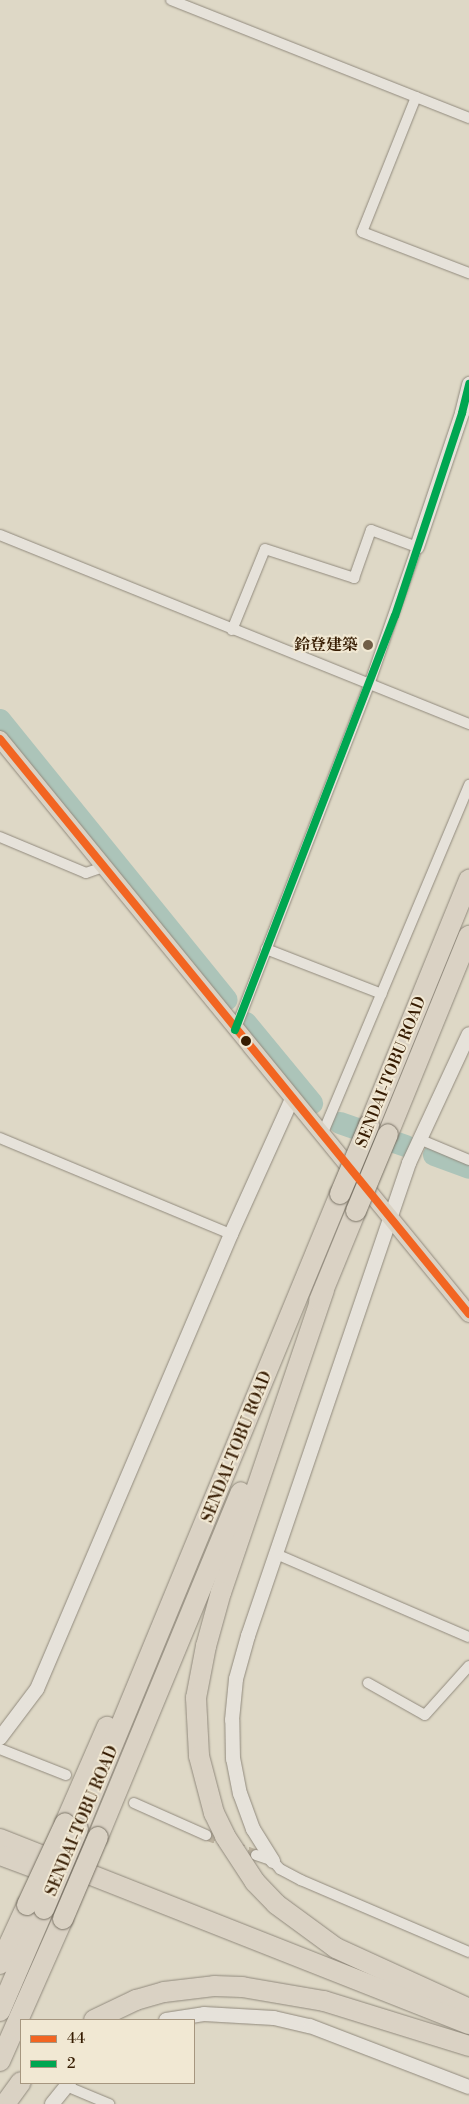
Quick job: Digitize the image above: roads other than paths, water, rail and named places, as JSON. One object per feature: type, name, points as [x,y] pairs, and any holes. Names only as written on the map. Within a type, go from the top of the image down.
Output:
[{"type":"highway","name":"SENDAI-TOBU ROAD","points":[[0,2011],[36,1907],[164,1626],[469,880]]},
{"type":"highway","name":"SENDAI-TOBU ROAD","points":[[0,2061],[98,1837],[469,936]]},
{"type":"highway","points":[[324,1290],[220,1592],[206,1646],[196,1698],[199,1756],[214,1813],[225,1836],[255,1882],[276,1904],[336,1948],[469,2008]]},
{"type":"highway","points":[[0,1839],[469,2024]]},
{"type":"highway","points":[[0,1855],[469,2036]]},
{"type":"highway","points":[[0,1964],[36,1907]]},
{"type":"highway","points":[[96,2019],[136,2000],[164,1992],[214,1986],[242,1987],[324,2001],[469,2046]]},
{"type":"highway","points":[[5,2104],[20,2083]]},
{"type":"main road","points":[[0,739],[235,1030],[469,1314]]},
{"type":"street","points":[[171,0],[469,118]]},
{"type":"street","points":[[416,97],[362,232],[469,274]]},
{"type":"street","points":[[235,1030],[369,685],[462,413],[469,384]]},
{"type":"street","points":[[232,630],[265,549],[354,578],[371,530],[417,547]]},
{"type":"street","points":[[0,535],[469,724]]},
{"type":"street","points":[[322,1135],[469,785]]},
{"type":"street","points":[[0,837],[86,873],[104,867]]},
{"type":"street","points":[[266,949],[382,994]]},
{"type":"street","points":[[469,1034],[419,1139],[391,1219],[248,1636],[236,1679],[232,1720],[233,1759],[240,1794],[263,1850],[280,1869],[301,1880],[469,1952]]},
{"type":"street","points":[[0,1738],[37,1689],[231,1234],[292,1098]]},
{"type":"street","points":[[0,1138],[231,1234]]},
{"type":"street","points":[[419,1139],[469,1160]]},
{"type":"street","points":[[276,1554],[469,1637]]},
{"type":"street","points":[[368,1683],[424,1715],[469,1666]]},
{"type":"street","points":[[0,1749],[66,1775]]},
{"type":"street","points":[[134,1804],[206,1835]]},
{"type":"street","points":[[256,1855],[273,1861]]},
{"type":"street","points":[[172,2019],[204,2014],[274,2018],[328,2033],[469,2087]]},
{"type":"street","points":[[52,2104],[68,2084],[109,2104]]},
{"type":"waterway","points":[[0,720],[227,1000]]},
{"type":"waterway","points":[[246,1023],[312,1103]]},
{"type":"waterway","points":[[340,1123],[406,1146]]},
{"type":"waterway","points":[[434,1155],[469,1168]]},
{"type":"tunnel","points":[[206,1835],[256,1855]]},
{"type":"place","name":"鈴登建築","points":[[368,645]]}]
